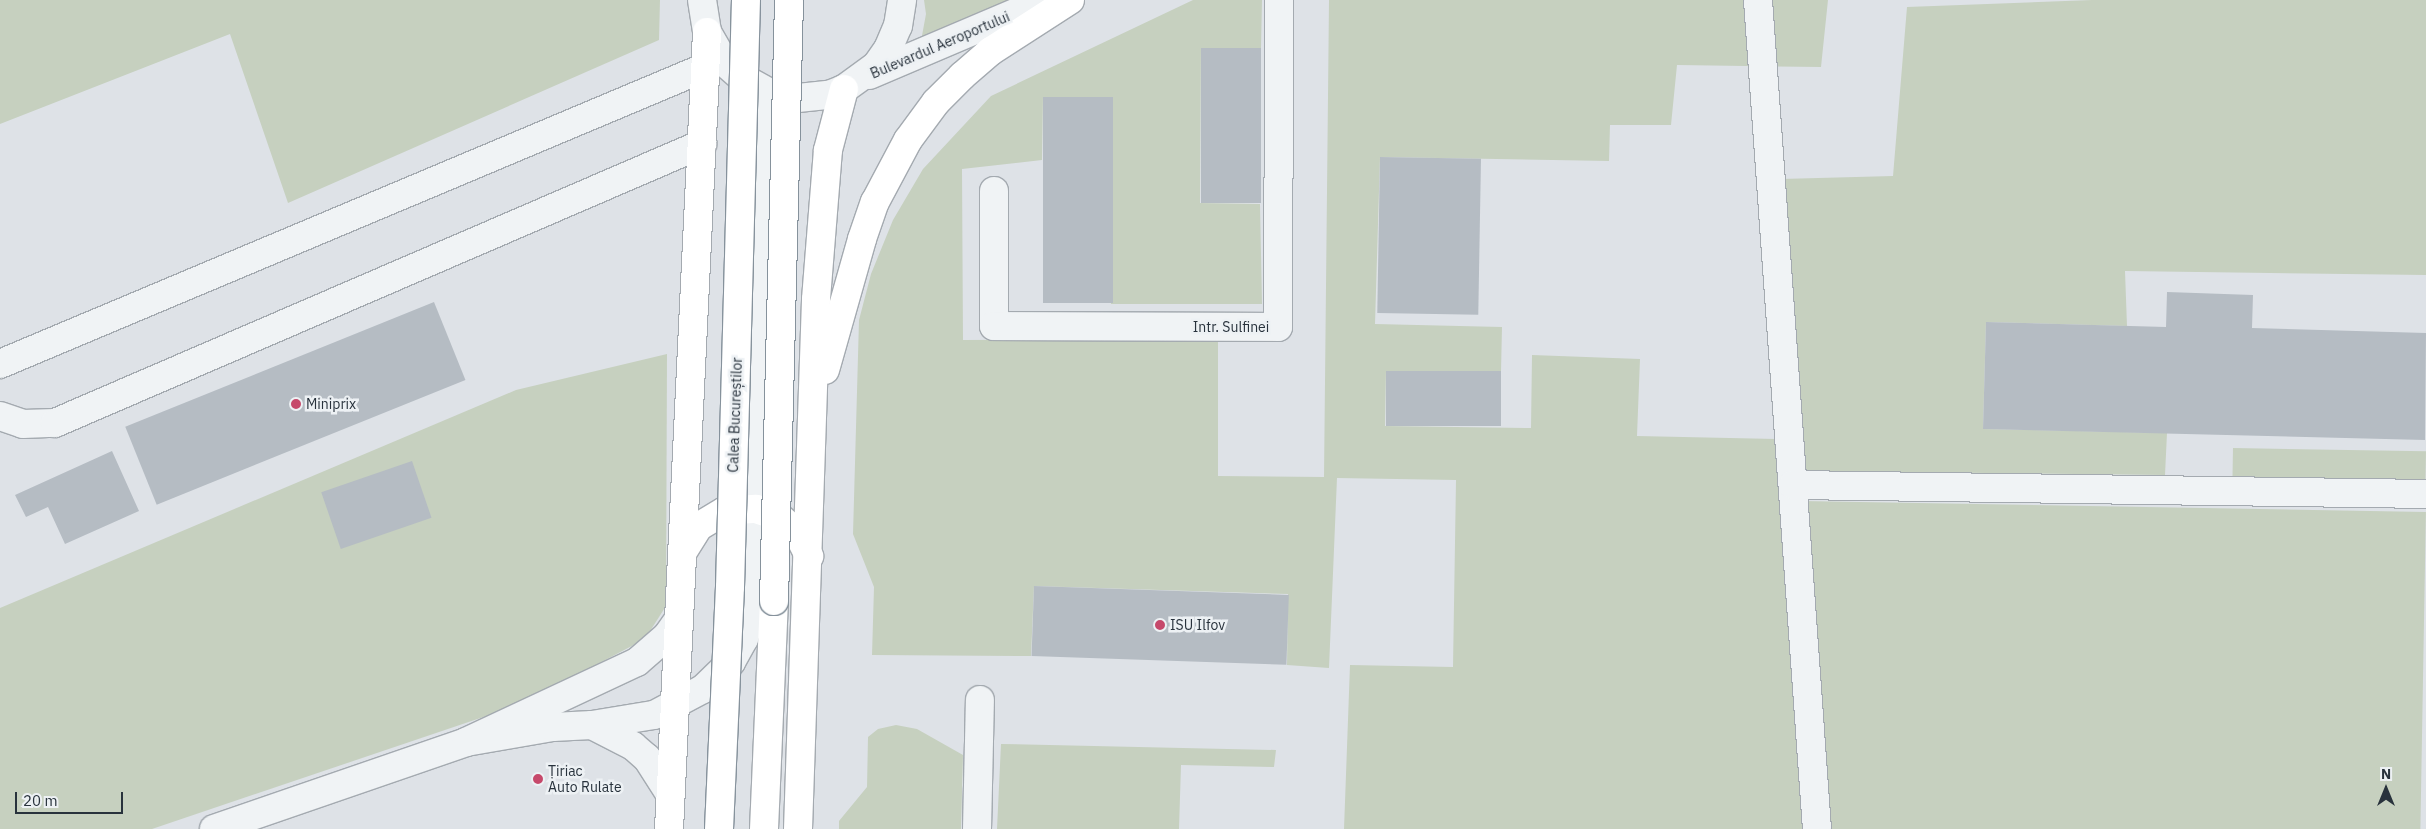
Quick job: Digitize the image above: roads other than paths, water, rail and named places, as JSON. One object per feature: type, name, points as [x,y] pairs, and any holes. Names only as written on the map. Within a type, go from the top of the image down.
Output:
[{"type":"highway","name":"Calea Bucureștilor","points":[[719,829],[730,587],[746,0]]},
{"type":"highway","points":[[764,829],[774,601],[789,0]]},
{"type":"highway","points":[[812,417],[862,239],[875,202],[908,140],[936,102],[962,76],[992,51],[1070,0]]},
{"type":"highway","points":[[669,829],[707,32]]},
{"type":"highway","points":[[798,829],[809,556],[812,417],[825,180],[833,126],[853,84]]},
{"type":"highway","points":[[682,553],[698,527],[725,511],[756,509],[779,517],[798,534],[809,556]]},
{"type":"street","points":[[702,0],[707,32]]},
{"type":"street","points":[[853,84],[888,49],[898,26],[902,0]]},
{"type":"street","name":"Bulevardul Aeroportului","points":[[707,32],[724,62],[740,78],[770,93],[812,98],[853,84],[1046,0]]},
{"type":"street","name":"Intr. Sulfinei","points":[[994,190],[994,326],[1278,327],[1279,0]]},
{"type":"street","points":[[1758,0],[1817,829]]},
{"type":"street","points":[[0,364],[706,67]]},
{"type":"street","points":[[466,742],[553,727],[592,726],[637,719],[674,706],[703,689],[731,662],[744,639],[752,611],[770,93]]},
{"type":"street","points":[[0,416],[24,424],[54,423],[702,144]]},
{"type":"street","points":[[1793,485],[2426,494]]},
{"type":"street","points":[[214,829],[466,742],[637,662],[667,636],[678,620]]},
{"type":"street","points":[[977,829],[980,700]]},
{"type":"street","points":[[592,726],[632,746],[646,758],[670,794]]},
{"type":"place","name":"Miniprix","points":[[296,404]]},
{"type":"place","name":"ISU Ilfov","points":[[1160,625]]},
{"type":"place","name":"Țiriac Auto Rulate","points":[[538,779]]}]
